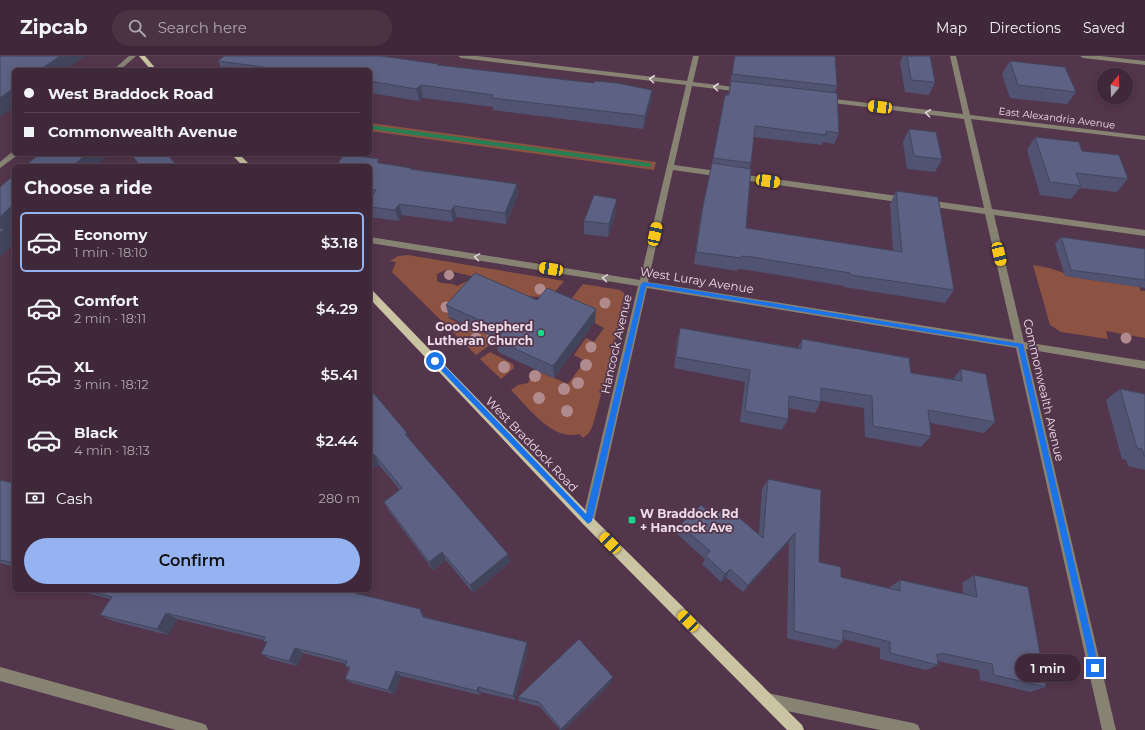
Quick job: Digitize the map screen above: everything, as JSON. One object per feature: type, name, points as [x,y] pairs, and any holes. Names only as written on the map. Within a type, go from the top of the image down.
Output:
[{"type":"main road","points":[[142,56],[152,68]]},
{"type":"main road","points":[[237,156],[245,164]]},
{"type":"main road","name":"West Braddock Road","points":[[372,295],[588,521],[797,730]]},
{"type":"street","points":[[118,68],[133,56]]},
{"type":"street","points":[[461,56],[748,91]]},
{"type":"street","name":"Hancock Avenue","points":[[588,521],[696,56]]},
{"type":"street","name":"Commonwealth Avenue","points":[[953,56],[1109,730]]},
{"type":"street","points":[[1083,56],[1145,63]]},
{"type":"street","name":"East Alexandria Avenue","points":[[818,99],[1145,138]]},
{"type":"street","points":[[0,166],[12,156]]},
{"type":"street","points":[[671,167],[1145,233]]},
{"type":"street","name":"West Luray Avenue","points":[[372,240],[1145,365]]},
{"type":"street","points":[[0,674],[201,730]]},
{"type":"street","points":[[765,699],[914,730]]},
{"type":"shaded area","points":[[372,123],[656,162],[654,170],[372,131]]},
{"type":"shaded area","points":[[408,255],[564,281],[547,301],[541,297],[523,296],[456,309],[448,318],[498,339],[476,355],[392,272],[396,262],[390,261],[398,256]],"holes":[[[446,270],[475,277],[457,286],[437,281],[437,274]]]},
{"type":"shaded area","points":[[1033,265],[1064,273],[1065,276],[1139,287],[1141,291],[1145,291],[1145,338],[1106,331],[1108,339],[1061,332],[1050,325]]},
{"type":"shaded area","points":[[583,284],[620,290],[624,293],[626,298],[593,425],[589,433],[583,438],[579,434],[569,435],[560,433],[550,428],[533,414],[511,390],[518,385],[528,383],[535,370],[568,384],[585,361],[574,355],[586,338],[594,342],[604,328],[568,303]]},
{"type":"shaded area","points":[[490,352],[513,364],[514,368],[501,379],[480,359]]},
{"type":"building","points":[[0,56],[60,56],[43,68],[12,68],[12,89],[0,98]]},
{"type":"building","points":[[224,56],[381,56],[438,64],[437,65],[594,83],[595,81],[617,83],[652,90],[645,116],[492,98],[493,95],[421,85],[416,89],[372,81],[372,68],[270,68],[218,61]]},
{"type":"building","points":[[735,56],[835,56],[837,86],[732,74]]},
{"type":"building","points":[[907,56],[930,56],[935,82],[911,80]]},
{"type":"building","points":[[1010,61],[1065,67],[1076,92],[1018,85]]},
{"type":"building","points":[[731,81],[837,93],[839,133],[826,131],[826,135],[755,126],[751,163],[713,158],[725,95],[729,95]]},
{"type":"building","points":[[909,129],[936,132],[942,159],[914,156]]},
{"type":"building","points":[[1035,137],[1079,142],[1082,151],[1119,155],[1128,179],[1076,173],[1081,186],[1050,182]]},
{"type":"building","points":[[37,156],[84,156],[75,164],[27,164]]},
{"type":"building","points":[[133,156],[169,156],[175,164],[139,164]]},
{"type":"building","points":[[343,156],[358,156],[379,159],[377,162],[379,163],[411,168],[410,169],[517,184],[505,213],[454,206],[451,211],[399,204],[395,210],[372,207],[372,197],[376,190],[372,189],[372,164],[337,164]]},
{"type":"building","points":[[712,163],[751,169],[746,228],[902,252],[896,191],[938,197],[954,290],[851,275],[850,273],[752,257],[742,256],[741,258],[696,252],[703,206]]},
{"type":"building","points":[[12,177],[12,206],[0,217],[0,187]]},
{"type":"building","points":[[594,195],[617,199],[609,224],[584,221]]},
{"type":"building","points":[[0,228],[5,229],[0,233]]},
{"type":"building","points":[[1061,237],[1145,249],[1145,280],[1071,270]]},
{"type":"building","name":"Good Shepherd Lutheran Church","points":[[475,273],[537,300],[547,288],[596,309],[553,366],[496,340],[504,331],[446,305]]},
{"type":"building","points":[[680,328],[801,349],[802,339],[909,358],[911,373],[962,381],[961,369],[986,374],[995,422],[928,410],[931,436],[873,426],[872,396],[821,388],[821,402],[789,396],[788,419],[745,411],[750,370],[676,357]]},
{"type":"building","points":[[1120,389],[1145,394],[1145,456],[1142,449],[1137,448]]},
{"type":"building","points":[[372,392],[407,433],[405,434],[508,554],[470,585],[442,552],[429,562],[384,502],[402,488],[374,454],[372,456]]},
{"type":"building","points":[[768,479],[821,490],[819,562],[841,567],[841,577],[900,591],[900,580],[977,597],[974,575],[1028,587],[1046,687],[994,675],[992,664],[941,653],[941,655],[937,654],[938,665],[890,653],[890,642],[843,630],[843,642],[794,631],[795,533],[748,585],[730,569],[725,574],[706,556],[710,551],[680,525],[701,505],[715,517],[725,506],[763,538]]},
{"type":"building","points":[[0,480],[12,483],[12,563],[0,560]]},
{"type":"building","points":[[93,592],[351,592],[420,609],[423,617],[527,642],[513,696],[478,687],[477,691],[396,671],[388,690],[345,679],[350,667],[345,666],[347,661],[295,648],[289,661],[261,654],[267,642],[263,641],[265,637],[166,613],[157,629],[100,615],[112,597]]},
{"type":"building","points":[[579,639],[613,677],[561,729],[539,702],[518,697]]},
{"type":"waterway","points":[[372,127],[649,165]]},
{"type":"place","name":"Good Shepherd Lutheran Church","points":[[541,333]]},
{"type":"place","name":"W Braddock Rd + Hancock Ave","points":[[632,520]]},
{"type":"route","points":[[435,361],[588,521],[644,284],[1020,345],[1095,668]]}]
